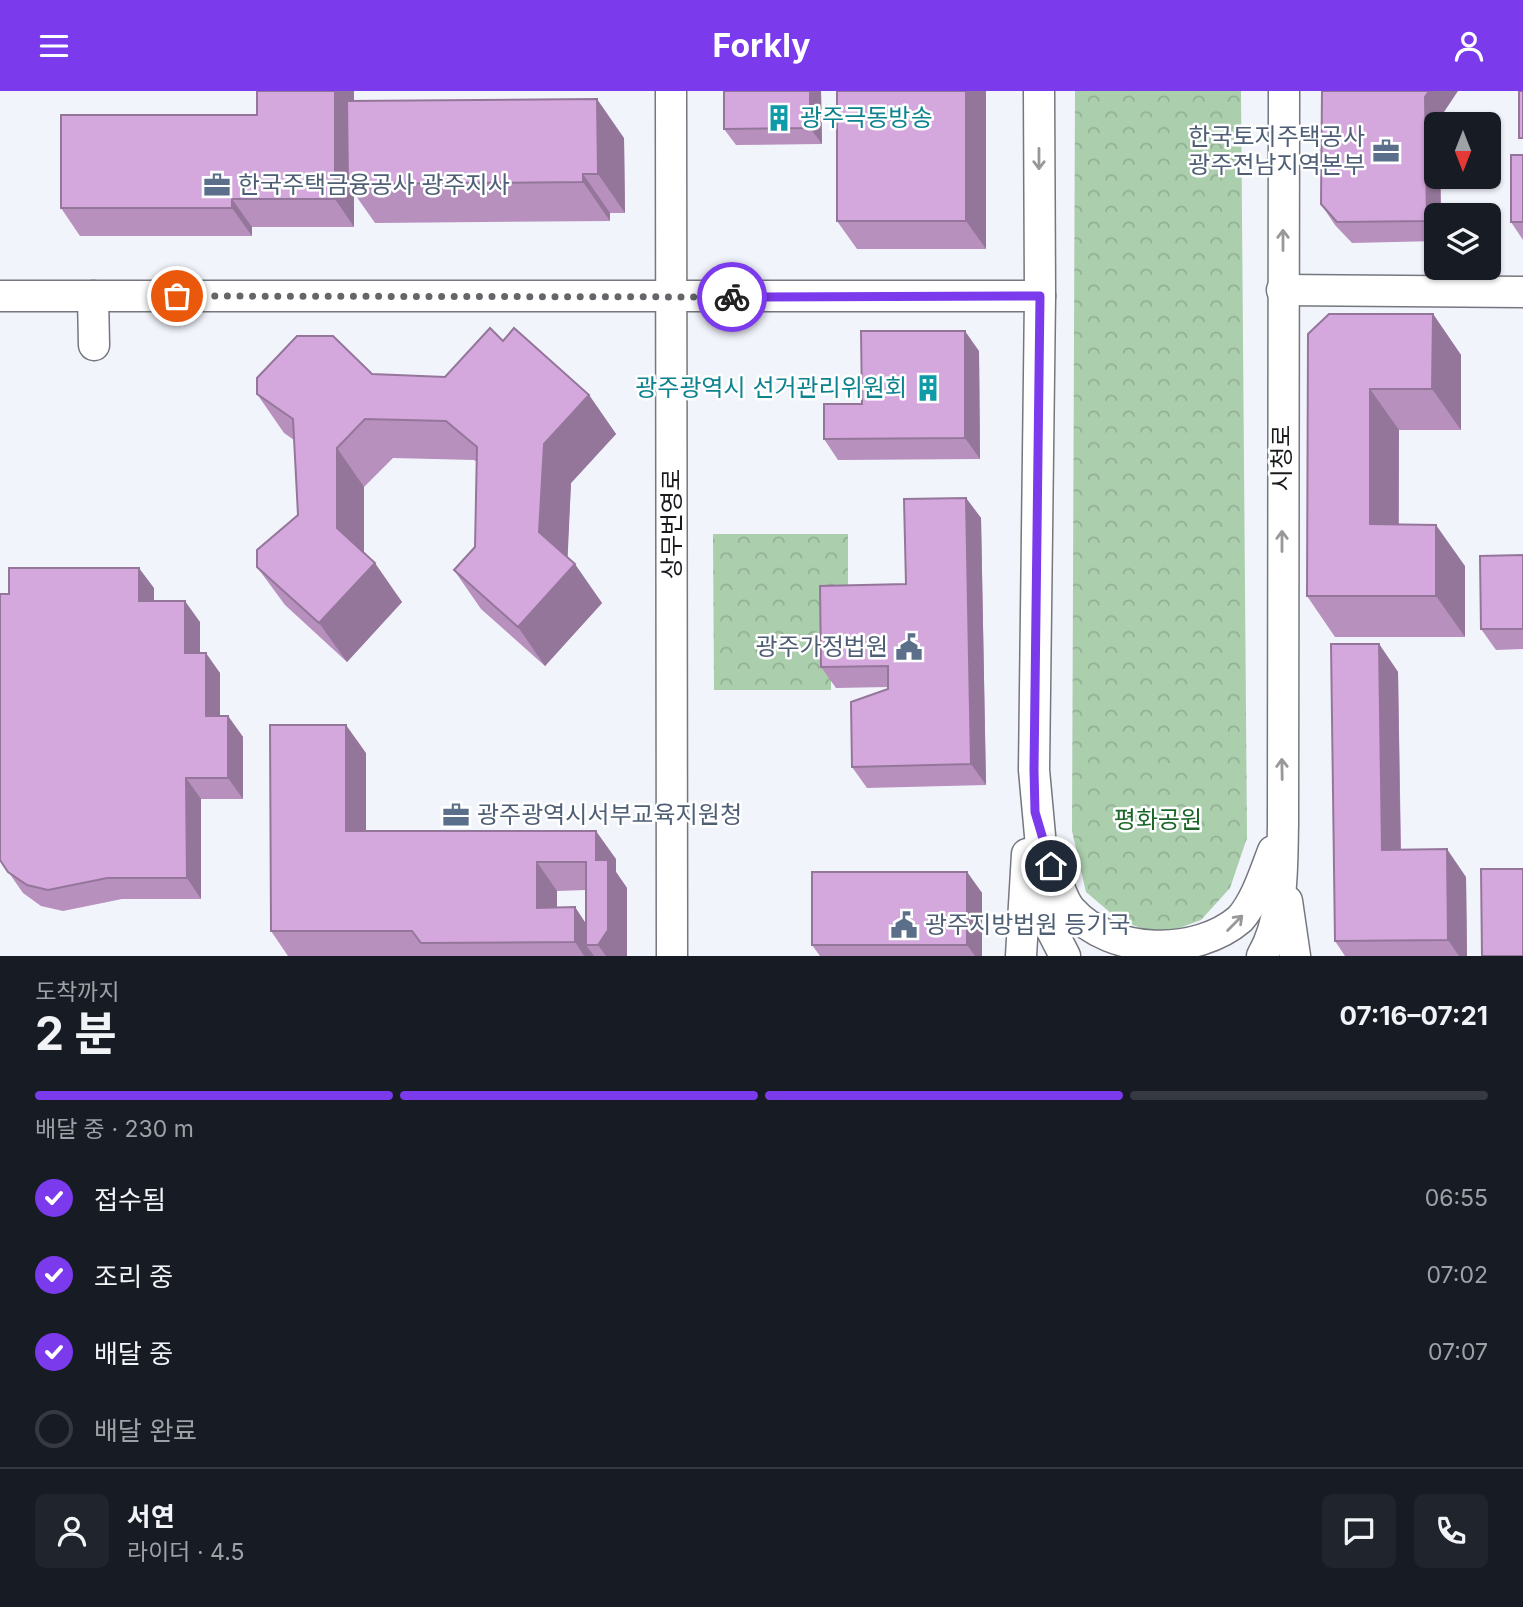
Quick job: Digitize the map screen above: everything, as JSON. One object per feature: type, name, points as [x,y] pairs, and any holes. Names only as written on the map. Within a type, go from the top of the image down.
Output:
[{"type":"street","name":"상무번영로","points":[[671,91],[673,956]]},
{"type":"street","name":"시청로","points":[[1039,91],[1040,296],[1035,812],[1048,923],[1065,956]]},
{"type":"street","name":"시청로","points":[[1262,956],[1273,938],[1282,868],[1284,91]]},
{"type":"street","points":[[1282,291],[1523,292]]},
{"type":"street","points":[[0,296],[1040,296]]},
{"type":"street","points":[[93,296],[94,345]]},
{"type":"street","name":"시청로","points":[[1035,812],[1051,866],[1069,908],[1091,929],[1121,942],[1155,951],[1185,952],[1219,938],[1241,919],[1255,896],[1283,825]]},
{"type":"street","name":"시청로","points":[[1021,956],[1024,869],[1035,812]]},
{"type":"street","name":"시청로","points":[[1282,868],[1295,956]]},
{"type":"green space","name":"평화공원","points":[[1075,91],[1241,91],[1247,838],[1230,888],[1201,920],[1160,935],[1119,920],[1086,892],[1072,831]]},
{"type":"green space","points":[[713,534],[848,534],[848,599],[831,599],[831,690],[714,690]]},
{"type":"building","name":"한국주택금융공사 광주지사","points":[[257,91],[335,91],[335,199],[232,199],[232,208],[61,208],[61,115],[257,115]]},
{"type":"building","name":"광주극동방송","points":[[724,91],[810,91],[810,128],[724,129]]},
{"type":"building","points":[[837,91],[966,91],[966,221],[837,221]]},
{"type":"building","name":"한국토지주택공사 광주전남지역본부","points":[[1322,91],[1429,91],[1425,97],[1424,112],[1424,189],[1426,189],[1427,203],[1424,203],[1424,221],[1337,222],[1321,204]]},
{"type":"building","points":[[1519,91],[1523,91],[1523,138],[1519,138]]},
{"type":"building","points":[[597,99],[598,174],[583,174],[583,182],[348,184],[347,101]]},
{"type":"building","points":[[1511,155],[1523,155],[1523,222],[1511,222]]},
{"type":"building","points":[[1329,314],[1433,314],[1432,389],[1370,389],[1370,524],[1436,525],[1436,596],[1307,596],[1308,334]]},
{"type":"building","points":[[490,328],[503,341],[514,328],[589,395],[544,444],[539,532],[575,564],[518,627],[454,570],[475,547],[477,447],[446,421],[365,419],[337,448],[337,528],[375,563],[319,623],[257,567],[257,550],[298,515],[293,419],[257,394],[257,378],[297,336],[333,336],[372,374],[445,377]]},
{"type":"building","name":"광주광역시 선거관리위원회","points":[[861,331],[965,331],[965,438],[824,439],[824,404],[862,404]]},
{"type":"building","name":"광주가정법원","points":[[966,498],[971,764],[852,767],[851,702],[888,689],[888,666],[821,667],[820,586],[906,584],[904,499]]},
{"type":"building","points":[[1523,555],[1523,629],[1481,629],[1480,556]]},
{"type":"building","points":[[9,568],[139,568],[139,601],[185,601],[185,653],[206,653],[206,716],[228,716],[228,778],[186,778],[187,878],[107,878],[48,890],[27,885],[8,872],[0,860],[0,594],[9,594]]},
{"type":"building","points":[[1331,644],[1379,644],[1382,850],[1447,849],[1448,940],[1335,941]]},
{"type":"building","points":[[270,725],[346,725],[346,831],[596,831],[596,860],[608,860],[608,930],[598,945],[586,945],[586,862],[537,862],[537,908],[575,907],[575,942],[421,943],[412,931],[271,931]]},
{"type":"building","points":[[1481,869],[1523,869],[1523,956],[1482,956]]},
{"type":"building","name":"광주지방법원 등기국","points":[[812,872],[967,872],[967,945],[812,945]]},
{"type":"way so far","points":[[177,296],[732,297]]},
{"type":"place","name":"광주극동방송","points":[[779,118]]},
{"type":"place","name":"한국토지주택공사 광주전남지역본부","points":[[1386,151]]},
{"type":"place","name":"한국주택금융공사 광주지사","points":[[217,185]]},
{"type":"place","name":"광주광역시 선거관리위원회","points":[[928,388]]},
{"type":"place","name":"광주가정법원","points":[[909,647]]},
{"type":"place","name":"광주광역시서부교육지원청","points":[[456,815]]},
{"type":"place","name":"광주지방법원 등기국","points":[[904,925]]},
{"type":"route","points":[[732,297],[1040,296],[1034,770],[1035,812],[1051,866]]}]
